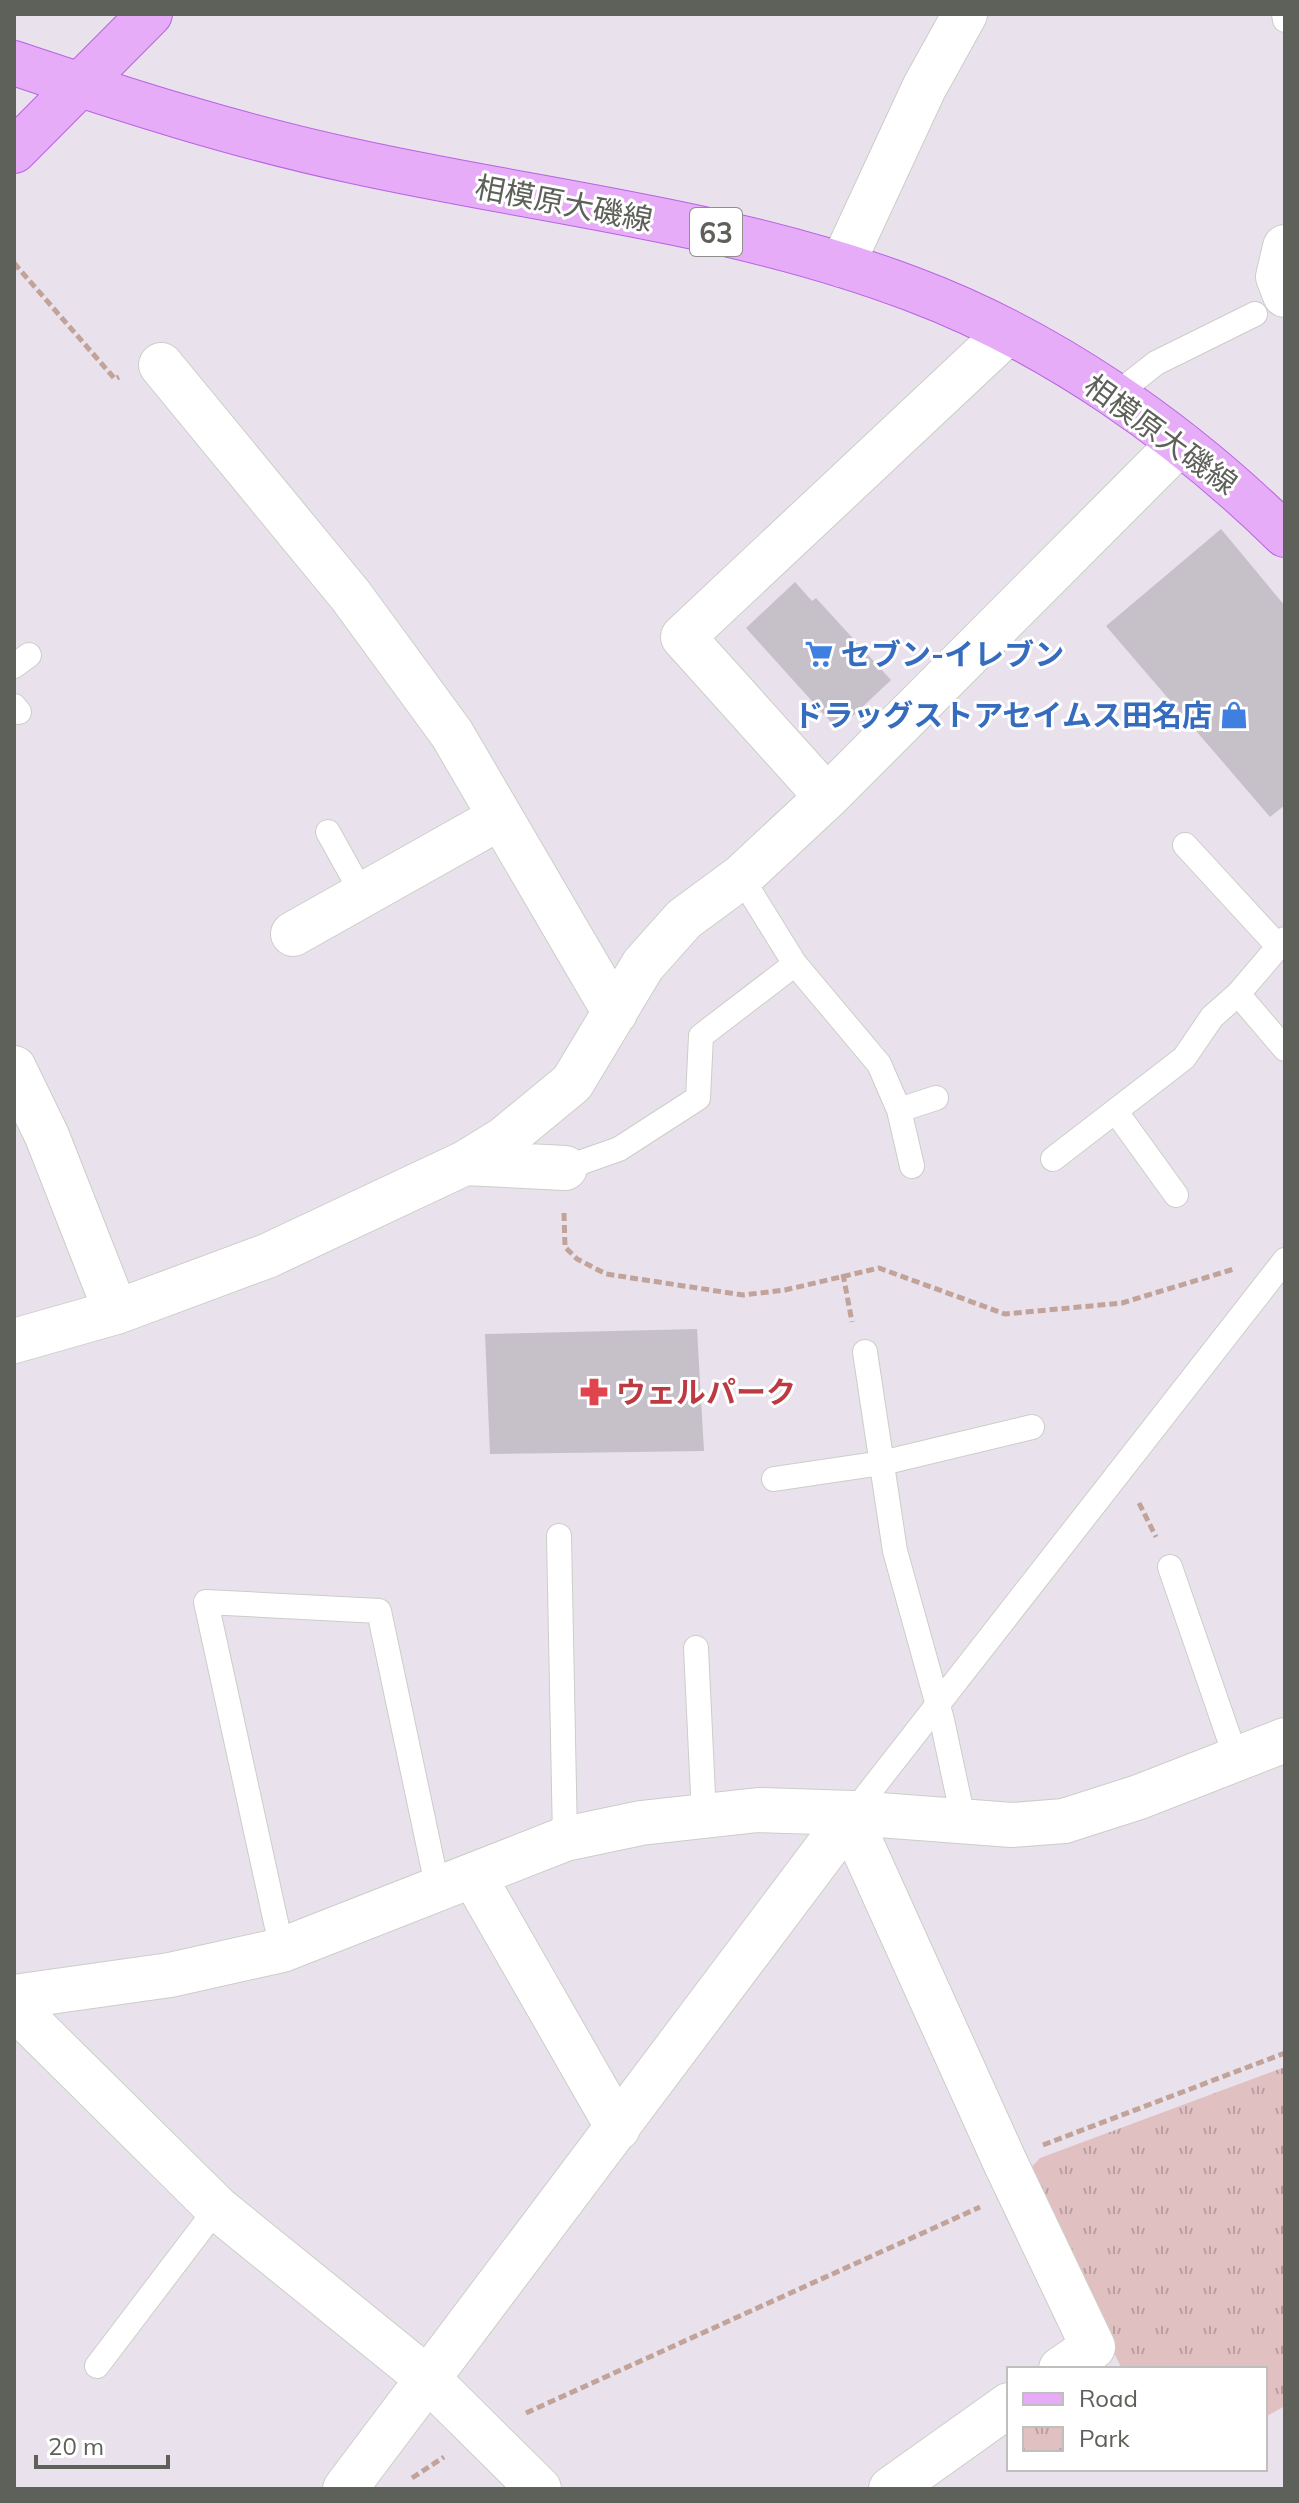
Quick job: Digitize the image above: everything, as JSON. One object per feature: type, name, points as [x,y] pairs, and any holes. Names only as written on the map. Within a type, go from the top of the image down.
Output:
[{"type":"main road","points":[[14,151],[150,14]]},
{"type":"main road","name":"相模原大磯線","points":[[14,63],[79,85],[350,161],[711,231],[842,265],[913,289],[1007,333],[1114,396],[1233,483],[1285,535]]},
{"type":"street","points":[[842,265],[924,88],[965,14]]},
{"type":"street","points":[[1270,305],[1285,247]]},
{"type":"street","points":[[827,797],[683,637],[1007,333]]},
{"type":"street","points":[[161,365],[351,596],[452,734],[615,1013]]},
{"type":"street","points":[[14,1341],[116,1312],[267,1256],[465,1163],[504,1139],[572,1083],[643,965],[684,919],[741,877],[827,797],[1180,443]]},
{"type":"street","points":[[293,934],[499,818]]},
{"type":"street","points":[[14,1068],[47,1136],[116,1312]]},
{"type":"street","points":[[465,1163],[565,1168]]},
{"type":"street","points":[[14,1997],[170,1975],[282,1950],[565,1839],[641,1823],[758,1810],[853,1813],[964,1823],[1064,1821],[1139,1797],[1285,1740]]},
{"type":"street","points":[[345,2489],[853,1813]]},
{"type":"street","points":[[853,1813],[861,1843],[1011,2175],[1093,2347],[1064,2367]]},
{"type":"street","points":[[456,1883],[618,2128]]},
{"type":"street","points":[[14,2007],[217,2208],[428,2379],[539,2489]]},
{"type":"street","points":[[891,2489],[1007,2406]]},
{"type":"lane","points":[[1114,396],[1156,363],[1270,305]]},
{"type":"lane","points":[[328,832],[363,895]]},
{"type":"lane","points":[[1053,1159],[1184,1058],[1212,1017],[1238,994],[1282,942],[1185,845]]},
{"type":"lane","points":[[741,877],[795,964],[879,1064],[899,1110],[912,1166]]},
{"type":"lane","points":[[565,1168],[619,1149],[698,1098],[701,1036],[795,964]]},
{"type":"lane","points":[[1238,994],[1285,1049]]},
{"type":"lane","points":[[899,1110],[936,1098]]},
{"type":"lane","points":[[1116,1112],[1176,1195]]},
{"type":"lane","points":[[853,1813],[1121,1465],[1285,1260]]},
{"type":"lane","points":[[865,1352],[895,1551],[937,1702],[964,1823]]},
{"type":"lane","points":[[774,1479],[882,1463],[1032,1427]]},
{"type":"lane","points":[[559,1536],[565,1839]]},
{"type":"lane","points":[[1170,1567],[1236,1758]]},
{"type":"lane","points":[[282,1950],[206,1602],[379,1611],[456,1883]]},
{"type":"lane","points":[[696,1648],[704,1816]]},
{"type":"lane","points":[[97,2366],[217,2208]]},
{"type":"path","points":[[14,263],[115,379],[143,360],[161,365]]},
{"type":"path","points":[[565,1168],[565,1247],[577,1259],[606,1274],[743,1295],[785,1290],[879,1268],[1005,1314],[1122,1303],[1240,1267]]},
{"type":"path","points":[[843,1274],[857,1351],[865,1352]]},
{"type":"path","points":[[1121,1465],[1170,1567]]},
{"type":"path","points":[[407,2481],[482,2433],[1011,2175],[1285,2053]]},
{"type":"green space","points":[[1285,2067],[1285,2406],[1267,2416],[1267,2367],[1121,2367],[1025,2174],[1040,2158]]},
{"type":"building","name":"ドラッグストアセイムス田名店","points":[[1221,529],[1285,606],[1285,805],[1270,817],[1106,626]]},
{"type":"building","name":"セブン-イレブン","points":[[795,582],[812,601],[816,598],[891,680],[838,730],[746,628]]},
{"type":"building","name":"ウェルパーク","points":[[697,1329],[704,1451],[490,1454],[485,1334]]},
{"type":"place","name":"セブン-イレブン","points":[[819,654]]},
{"type":"place","name":"ドラッグストアセイムス田名店","points":[[1234,715]]},
{"type":"place","name":"ウェルパーク","points":[[594,1392]]}]
